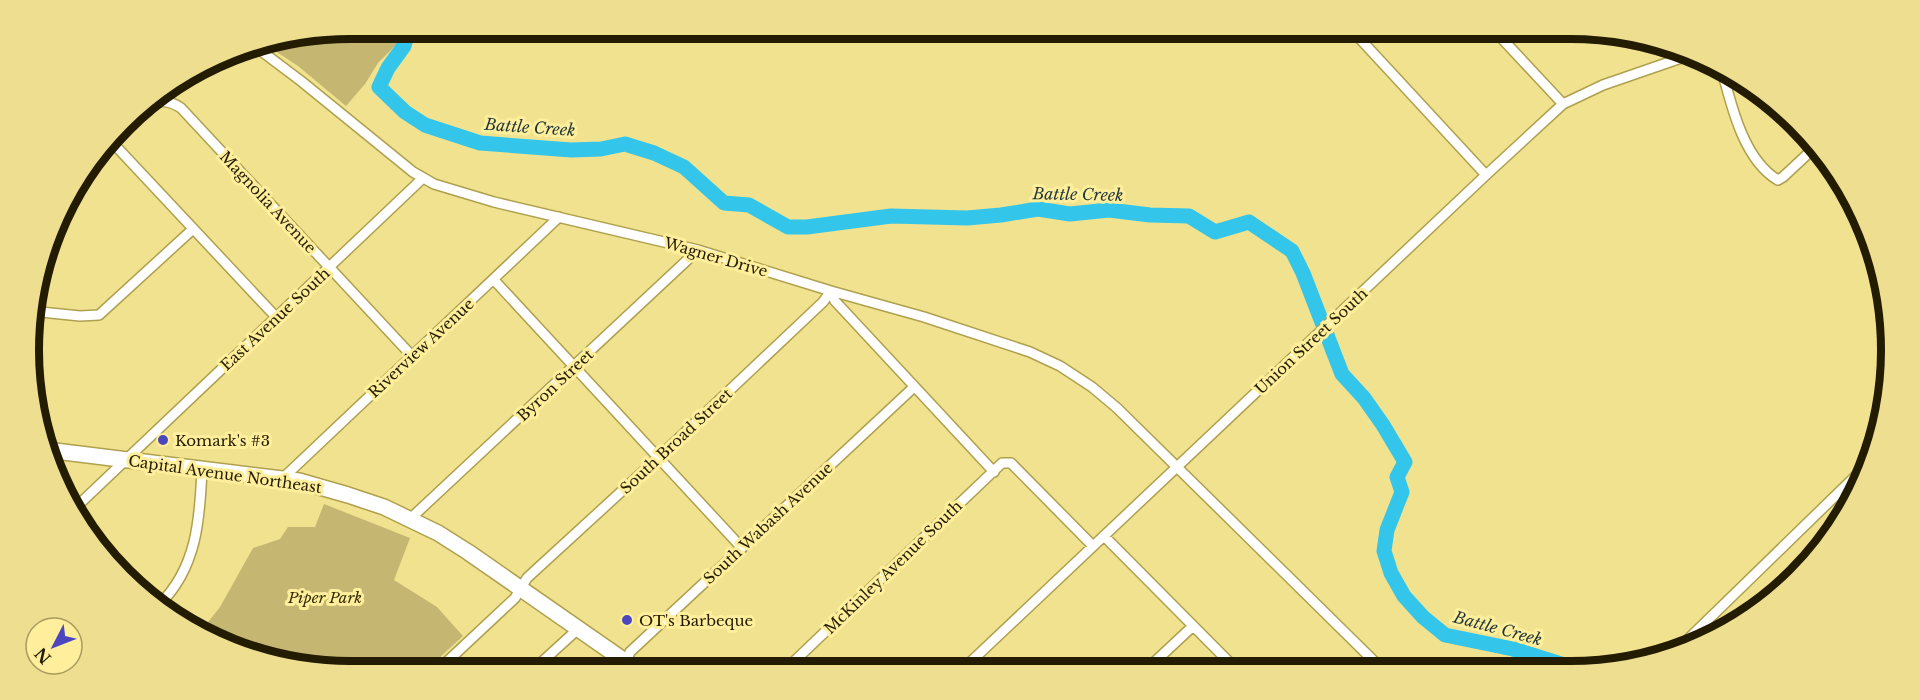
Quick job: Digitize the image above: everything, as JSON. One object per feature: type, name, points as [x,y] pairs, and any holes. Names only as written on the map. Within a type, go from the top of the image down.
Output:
[{"type":"main road","name":"Capital Avenue Northeast","points":[[56,451],[282,479],[348,495],[410,519],[468,552],[578,628],[620,661]]},
{"type":"street","points":[[1360,39],[1486,175]]},
{"type":"street","points":[[1502,39],[1563,105]]},
{"type":"street","name":"Wagner Drive","points":[[263,52],[423,178],[494,202],[698,249],[831,291],[924,317],[1029,352],[1060,366],[1092,387],[1117,408],[1374,661]]},
{"type":"street","name":"Union Street South","points":[[972,661],[1563,105],[1603,85],[1678,59]]},
{"type":"street","points":[[1725,81],[1747,147],[1771,176],[1778,180],[1783,177],[1810,152]]},
{"type":"street","name":"Magnolia Avenue","points":[[163,101],[173,102],[182,108],[412,356]]},
{"type":"street","points":[[116,145],[276,317]]},
{"type":"street","name":"East Avenue South","points":[[80,504],[423,178]]},
{"type":"street","name":"Riverview Avenue","points":[[282,479],[560,217]]},
{"type":"street","points":[[42,312],[80,316],[99,315],[193,229]]},
{"type":"street","name":"Byron Street","points":[[410,519],[698,249]]},
{"type":"street","points":[[494,280],[742,548]]},
{"type":"street","points":[[831,291],[835,301],[993,472]]},
{"type":"street","name":"South Broad Street","points":[[448,661],[515,598],[527,578],[824,302],[831,291]]},
{"type":"street","name":"South Wabash Avenue","points":[[629,661],[630,652],[914,387]]},
{"type":"street","name":"McKinley Avenue South","points":[[794,661],[1002,463],[1011,463],[1093,546]]},
{"type":"street","points":[[165,600],[180,580],[195,543],[202,468]]},
{"type":"street","points":[[1691,636],[1853,479]]},
{"type":"street","points":[[1104,536],[1228,661]]},
{"type":"street","points":[[1156,661],[1193,626]]},
{"type":"street","points":[[543,661],[578,628]]},
{"type":"street","points":[[1364,661],[1369,656]]},
{"type":"green space","points":[[402,39],[378,63],[365,84],[346,106],[298,66],[273,49],[330,40]]},
{"type":"green space","name":"Piper Park","points":[[324,504],[410,538],[394,580],[437,607],[463,636],[436,661],[350,661],[289,655],[250,644],[205,625],[220,607],[253,548],[280,539],[288,527],[315,527]]},
{"type":"waterway","name":"Battle Creek","points":[[406,39],[379,87],[405,112],[425,125],[480,143],[571,150],[601,149],[625,144],[654,153],[684,167],[724,203],[749,205],[788,227],[807,227],[891,216],[967,218],[1038,209],[1070,214],[1109,210],[1150,215],[1189,216],[1215,232],[1249,222],[1292,251],[1303,273],[1342,374],[1364,398],[1405,462],[1397,477],[1402,492],[1387,530],[1384,551],[1391,573],[1404,596],[1423,617],[1445,635],[1513,649],[1551,661]]},
{"type":"place","name":"Komark's #3","points":[[163,440]]},
{"type":"place","name":"OT's Barbeque","points":[[627,620]]}]
